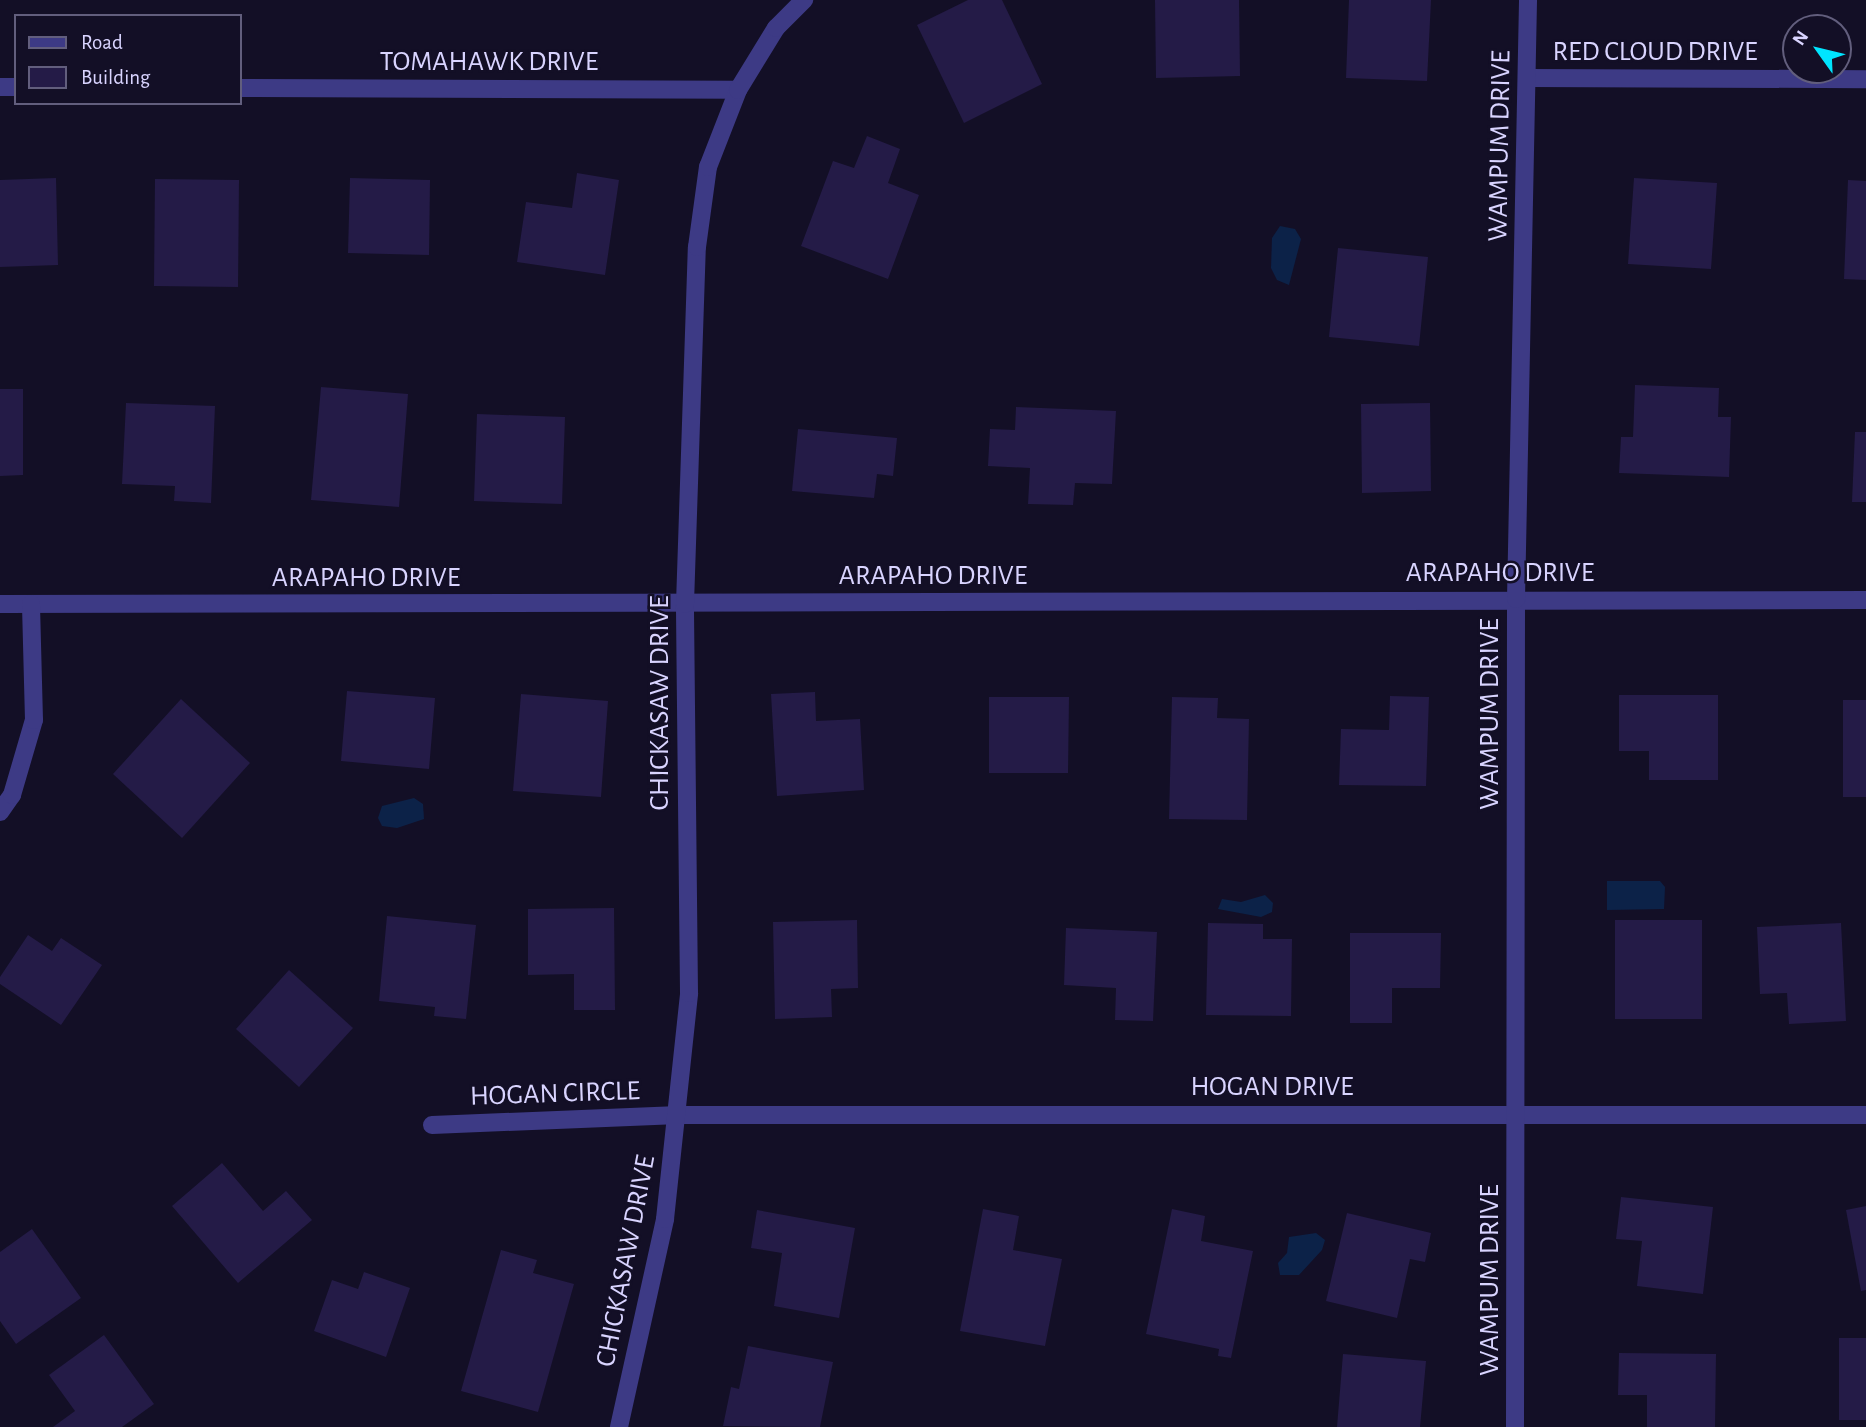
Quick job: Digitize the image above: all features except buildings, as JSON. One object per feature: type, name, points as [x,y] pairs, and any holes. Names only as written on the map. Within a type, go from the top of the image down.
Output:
[{"type":"street","name":"CHICKASAW DRIVE","points":[[619,1427],[665,1219],[679,1115],[689,993],[685,604],[697,247],[708,167],[738,90],[776,28],[804,0]]},
{"type":"street","name":"WAMPUM DRIVE","points":[[1515,1427],[1518,1112],[1516,599],[1528,0]]},
{"type":"street","name":"RED CLOUD DRIVE","points":[[1528,78],[1866,79]]},
{"type":"street","name":"TOMAHAWK DRIVE","points":[[242,88],[738,90]]},
{"type":"street","name":"ARAPAHO DRIVE","points":[[0,604],[1866,600]]},
{"type":"street","points":[[0,812],[12,795],[34,720],[31,604]]},
{"type":"street","name":"HOGAN DRIVE","points":[[679,1115],[1518,1112],[1866,1115]]},
{"type":"street","name":"HOGAN CIRCLE","points":[[432,1125],[679,1115]]},
{"type":"water","points":[[1280,226],[1295,229],[1301,239],[1289,285],[1277,280],[1271,268],[1272,238]]},
{"type":"water","points":[[414,798],[423,804],[424,819],[397,828],[382,826],[378,818],[382,806]]},
{"type":"water","points":[[1607,881],[1660,881],[1665,887],[1664,909],[1607,910]]},
{"type":"water","points":[[1265,895],[1273,903],[1272,912],[1261,917],[1218,909],[1222,899],[1241,902]]},
{"type":"water","points":[[1316,1233],[1325,1240],[1322,1250],[1299,1275],[1280,1275],[1278,1263],[1287,1253],[1289,1237]]}]
